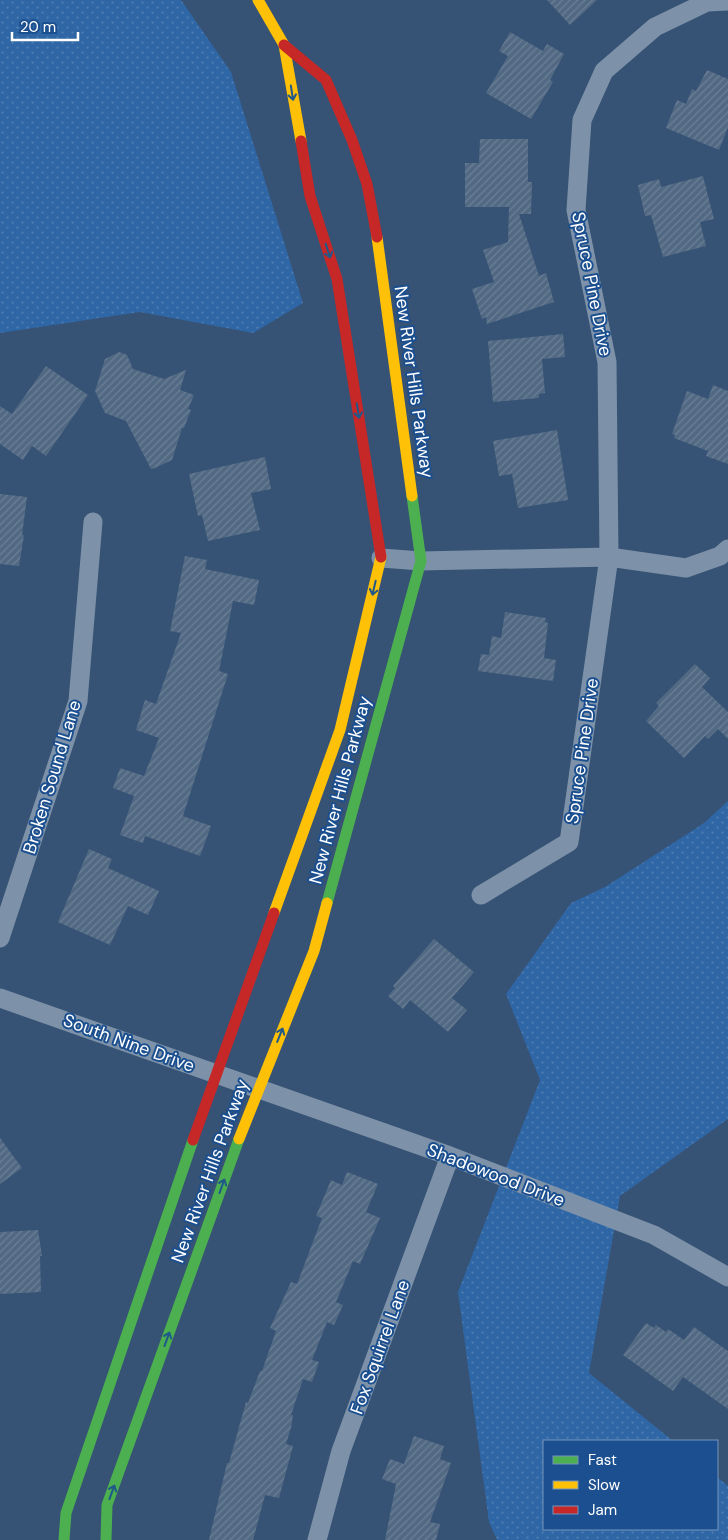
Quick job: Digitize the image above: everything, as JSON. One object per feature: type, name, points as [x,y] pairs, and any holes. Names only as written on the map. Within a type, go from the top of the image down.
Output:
[{"type":"street","name":"New River Hills Parkway","points":[[106,1540],[107,1505],[257,1090],[314,951],[421,560],[376,227],[367,184],[352,140],[326,80],[284,45],[258,0]]},
{"type":"street","name":"Spruce Pine Drive","points":[[481,895],[569,842],[609,557],[607,362],[576,210],[582,120],[604,71],[655,27],[707,2],[728,0]]},
{"type":"street","name":"New River Hills Parkway","points":[[64,1540],[66,1513],[215,1074],[340,730],[381,558],[337,279],[310,196],[284,45]]},
{"type":"street","name":"Broken Sound Lane","points":[[0,938],[78,701],[93,522]]},
{"type":"street","points":[[381,558],[421,560],[609,557],[686,568],[720,556],[728,549]]},
{"type":"street","name":"South Nine Drive","points":[[0,998],[257,1090]]},
{"type":"street","name":"Shadowood Drive","points":[[257,1090],[450,1156],[654,1235],[728,1278]]},
{"type":"street","name":"Fox Squirrel Lane","points":[[317,1540],[341,1451],[450,1156]]},
{"type":"shaded area","points":[[0,0],[181,0],[231,72],[303,303],[253,333],[140,312],[0,333]]},
{"type":"shaded area","points":[[728,801],[728,1119],[620,1196],[589,1373],[672,1440],[543,1440],[543,1530],[718,1530],[718,1478],[728,1486],[728,1540],[497,1540],[489,1522],[458,1292],[540,1080],[506,994],[571,903],[605,887],[704,823]]},
{"type":"building","points":[[547,0],[597,0],[570,25]]},
{"type":"building","points":[[510,32],[543,51],[547,44],[564,54],[550,80],[553,82],[531,119],[486,93],[508,56],[499,51]]},
{"type":"building","points":[[707,70],[728,79],[728,127],[719,150],[666,128],[677,100],[686,104],[692,89],[696,91]]},
{"type":"building","points":[[480,139],[528,139],[528,182],[532,182],[531,214],[519,214],[539,276],[546,273],[554,302],[487,324],[486,317],[482,319],[472,289],[494,282],[483,250],[508,242],[509,207],[465,207],[465,163],[479,163]]},
{"type":"building","points":[[703,176],[714,219],[700,222],[706,246],[663,257],[651,215],[645,216],[638,185],[659,179],[661,187]]},
{"type":"building","points":[[563,334],[565,357],[542,359],[545,393],[539,394],[539,398],[493,402],[488,341]]},
{"type":"building","points":[[119,352],[127,355],[133,369],[164,379],[186,370],[180,390],[194,395],[188,409],[191,410],[184,428],[182,428],[172,460],[155,468],[151,469],[126,421],[105,413],[95,391],[105,359]]},
{"type":"building","points":[[46,366],[88,395],[46,456],[32,446],[23,460],[0,444],[0,406],[12,414]]},
{"type":"building","points":[[713,385],[728,391],[728,464],[706,456],[708,451],[674,438],[675,435],[672,434],[687,391],[708,399]]},
{"type":"building","points":[[557,430],[568,500],[518,508],[512,474],[499,476],[493,441]]},
{"type":"building","points":[[265,457],[271,489],[251,493],[260,530],[208,541],[202,515],[198,516],[189,474]]},
{"type":"building","points":[[0,494],[27,497],[19,566],[0,564]]},
{"type":"building","points":[[185,556],[207,560],[205,569],[259,580],[254,605],[233,601],[219,671],[228,674],[183,816],[211,826],[200,856],[145,836],[143,843],[120,835],[134,796],[113,788],[120,768],[144,776],[159,738],[136,730],[145,700],[156,704],[181,633],[170,631]]},
{"type":"building","points":[[505,612],[546,618],[545,622],[548,623],[544,658],[556,660],[553,681],[478,671],[481,654],[489,655],[492,636],[501,638]]},
{"type":"building","points":[[695,664],[710,678],[702,687],[728,712],[728,739],[718,729],[708,739],[705,736],[684,758],[646,721],[659,706],[656,703]]},
{"type":"building","points":[[89,849],[112,859],[108,868],[159,891],[148,915],[128,906],[110,945],[58,922]]},
{"type":"building","points":[[434,939],[474,972],[452,998],[467,1010],[448,1032],[410,1000],[403,1009],[388,996],[395,988],[393,986]]},
{"type":"building","points":[[0,1138],[22,1168],[0,1184]]},
{"type":"building","points":[[347,1172],[378,1184],[366,1212],[380,1218],[360,1264],[353,1261],[336,1302],[343,1305],[334,1325],[327,1322],[312,1360],[319,1362],[312,1382],[303,1379],[291,1415],[293,1415],[291,1428],[286,1444],[293,1446],[279,1498],[265,1495],[253,1540],[209,1540],[227,1463],[229,1463],[246,1402],[248,1403],[260,1371],[262,1371],[276,1331],[270,1328],[291,1282],[297,1284],[322,1218],[316,1216],[331,1180],[342,1185]]},
{"type":"building","points":[[38,1230],[42,1256],[40,1256],[41,1292],[0,1294],[0,1232]]},
{"type":"building","points":[[646,1323],[654,1328],[656,1325],[666,1332],[668,1329],[684,1340],[694,1327],[728,1351],[728,1409],[683,1377],[673,1391],[623,1355]]},
{"type":"building","points":[[414,1436],[444,1446],[440,1459],[451,1463],[430,1522],[440,1524],[436,1540],[385,1540],[396,1484],[382,1479],[390,1459],[404,1464]]},
{"type":"traffic: fast","points":[[327,903],[421,561],[412,496]]},
{"type":"traffic: fast","points":[[106,1540],[107,1505],[239,1139]]},
{"type":"traffic: fast","points":[[64,1540],[66,1513],[193,1140]]},
{"type":"traffic: slow","points":[[258,0],[284,45],[301,141]]},
{"type":"traffic: slow","points":[[377,237],[412,496]]},
{"type":"traffic: slow","points":[[274,913],[340,730],[381,557]]},
{"type":"traffic: slow","points":[[239,1139],[314,951],[327,903]]},
{"type":"traffic: jam","points":[[284,45],[326,80],[352,140],[367,184],[377,237]]},
{"type":"traffic: jam","points":[[301,141],[310,196],[337,279],[381,557]]},
{"type":"traffic: jam","points":[[193,1140],[274,913]]}]
